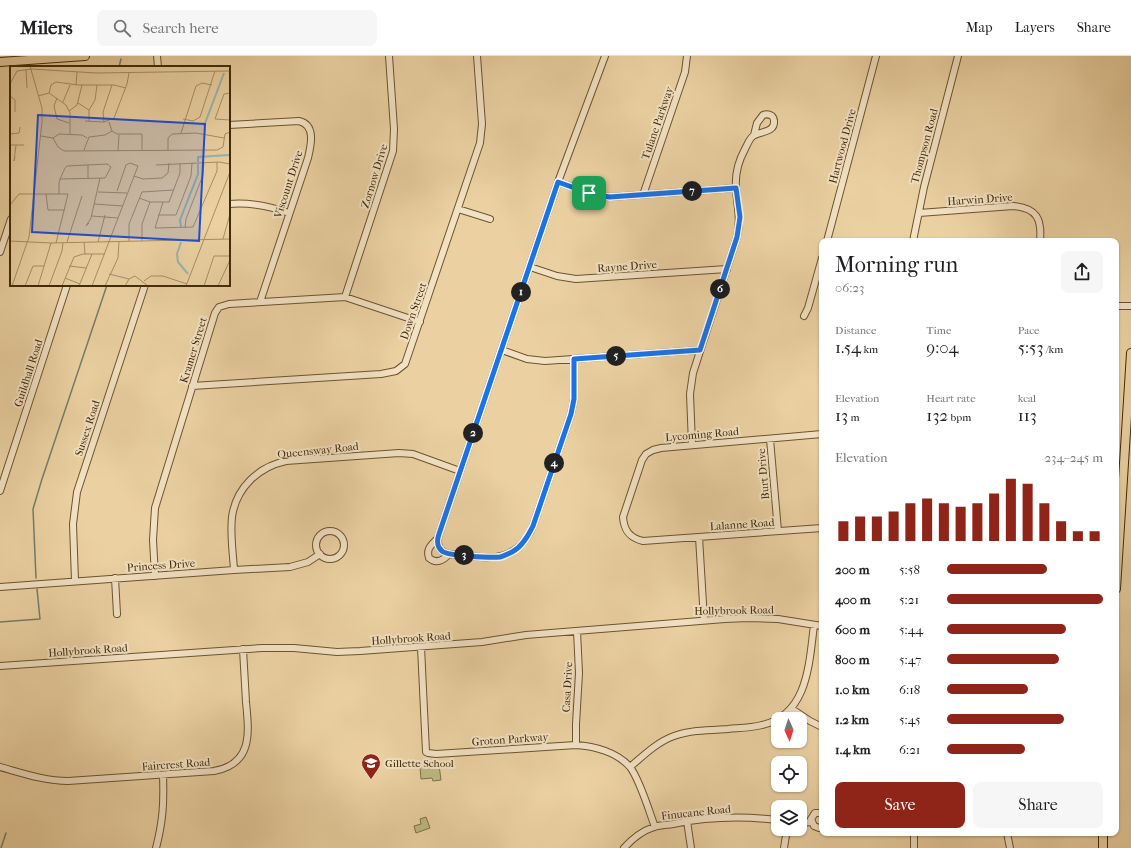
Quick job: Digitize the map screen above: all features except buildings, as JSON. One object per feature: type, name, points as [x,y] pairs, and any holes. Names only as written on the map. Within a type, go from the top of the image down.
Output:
[{"type":"main road","points":[[0,62],[85,56]]},
{"type":"main road","points":[[1119,542],[1131,353]]},
{"type":"main road","points":[[1103,836],[1103,848]]},
{"type":"street","points":[[157,56],[158,66]]},
{"type":"street","name":"Zornow Drive","points":[[345,298],[393,151],[394,129],[389,56]]},
{"type":"street","name":"Down Street","points":[[192,386],[373,375],[392,372],[405,364],[481,138],[482,124],[478,56]]},
{"type":"street","points":[[449,554],[440,561],[435,561],[429,558],[428,551],[429,547],[437,539],[558,182],[606,56]]},
{"type":"street","name":"Tulane Parkway","points":[[644,195],[685,72],[687,56]]},
{"type":"street","name":"Hartwood Drive","points":[[828,238],[876,56]]},
{"type":"street","name":"Thompson Road","points":[[914,238],[924,187],[958,56]]},
{"type":"street","name":"Viscount Drive","points":[[230,125],[295,121],[303,122],[309,127],[311,136],[308,158],[260,302]]},
{"type":"street","points":[[692,444],[690,398],[691,383],[739,228],[739,207],[736,188],[737,172],[742,156],[754,135]]},
{"type":"street","points":[[558,182],[599,196],[610,197],[736,188]]},
{"type":"street","points":[[230,204],[251,203],[289,213]]},
{"type":"street","name":"Harwin Drive","points":[[919,213],[1013,206],[1022,207],[1029,209],[1038,218],[1040,224],[1040,238]]},
{"type":"street","points":[[458,209],[490,219]]},
{"type":"street","points":[[0,252],[10,222]]},
{"type":"street","name":"Rayne Drive","points":[[530,267],[557,276],[576,279],[727,269]]},
{"type":"street","points":[[804,316],[808,308],[819,269]]},
{"type":"street","name":"Guildhall Road","points":[[0,491],[67,286]]},
{"type":"street","name":"Sussex Road","points":[[75,581],[73,524],[77,492],[145,286]]},
{"type":"street","name":"Kramer Street","points":[[155,576],[153,540],[155,508],[216,310],[219,307],[229,304],[345,298],[420,322]]},
{"type":"street","points":[[1119,306],[1131,306]]},
{"type":"street","points":[[502,350],[533,360],[545,361],[700,350]]},
{"type":"street","points":[[437,539],[440,550],[449,554],[500,557],[513,552],[529,534],[573,406],[575,382],[574,359]]},
{"type":"street","name":"Lycoming Road","points":[[699,537],[643,541],[630,536],[626,530],[623,517],[626,505],[639,466],[646,454],[661,448],[692,444],[819,434]]},
{"type":"street","name":"Burt Drive","points":[[770,439],[778,531]]},
{"type":"street","name":"Queensway Road","points":[[234,570],[231,524],[237,500],[250,479],[271,465],[286,461],[399,453],[413,454],[460,471]]},
{"type":"street","name":"Lalanne Road","points":[[704,620],[699,537],[819,528]]},
{"type":"street","points":[[331,531],[339,534],[342,538],[344,546],[340,554],[336,557],[328,558],[320,554],[317,541],[322,534],[331,531]]},
{"type":"street","name":"Princess Drive","points":[[0,587],[290,567],[308,562],[320,554]]},
{"type":"street","points":[[115,578],[117,614]]},
{"type":"street","name":"Hollybrook Road","points":[[0,666],[243,649],[279,648],[346,652],[482,642],[526,635],[704,620],[763,618],[819,626]]},
{"type":"street","points":[[655,827],[643,795],[630,767],[650,750],[674,736],[698,731],[762,725],[784,716],[792,709],[804,685],[810,657],[814,626]]},
{"type":"street","name":"Casa Drive","points":[[576,745],[576,712],[579,673],[578,631]]},
{"type":"street","name":"Groton Parkway","points":[[421,647],[426,746],[428,754],[576,745],[586,746],[606,752],[618,758],[630,767]]},
{"type":"street","name":"Faircrest Road","points":[[0,766],[35,776],[61,781],[221,770],[230,766],[242,755],[247,746],[248,734],[243,649]]},
{"type":"street","points":[[792,709],[810,722],[819,725]]},
{"type":"street","points":[[156,848],[162,824],[164,806],[163,775]]},
{"type":"street","points":[[811,822],[813,814],[819,812]]},
{"type":"street","name":"Finucane Road","points":[[624,848],[637,836],[655,827],[687,821],[747,818],[771,820]]},
{"type":"street","points":[[687,821],[691,848]]},
{"type":"street","points":[[807,822],[811,822]]},
{"type":"street","points":[[811,822],[816,827],[819,827]]},
{"type":"street","points":[[784,848],[786,836]]},
{"type":"street","points":[[914,836],[914,848]]},
{"type":"street","points":[[1008,836],[1010,848]]},
{"type":"shaded area","points":[[439,765],[441,780],[433,781],[432,778],[421,779],[420,767]]},
{"type":"shaded area","points":[[426,817],[430,828],[416,833],[414,826],[421,824],[420,819]]},
{"type":"waterway","points":[[119,66],[121,59]]},
{"type":"waterway","points":[[36,578],[33,509],[107,286]]},
{"type":"waterway","points":[[0,622],[40,619],[37,589]]},
{"type":"waterway","points":[[1,848],[6,833]]},
{"type":"place","name":"Gillette School","points":[[371,780]]},
{"type":"route","points":[[558,182],[589,193],[599,196],[615,197],[736,188],[740,217],[737,237],[700,350],[574,359],[575,382],[571,414],[529,534],[513,552],[500,557],[449,554],[442,552],[437,539],[558,182]]}]
